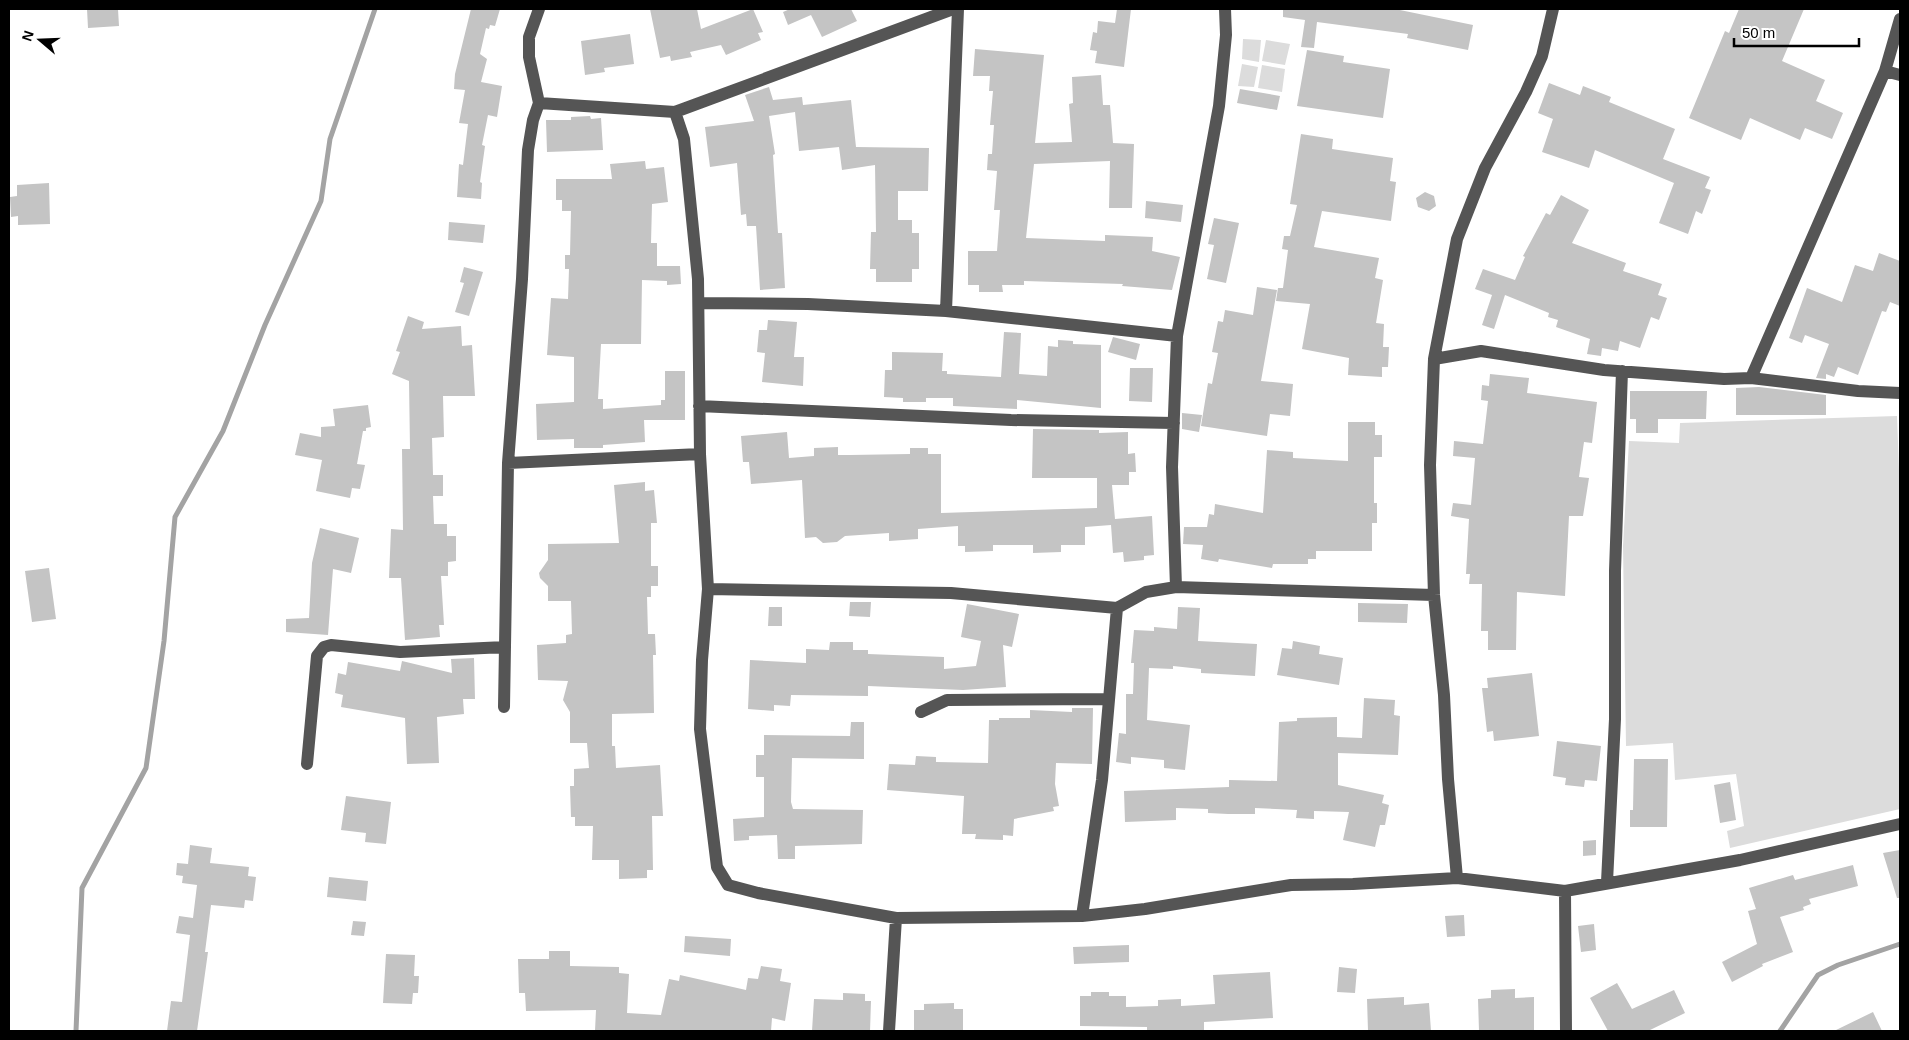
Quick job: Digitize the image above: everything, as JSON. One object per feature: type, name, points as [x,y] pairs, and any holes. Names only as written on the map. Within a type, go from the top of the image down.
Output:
[{"type":"street","points":[[504,707],[508,463],[522,279],[528,150],[533,120],[539,103],[528,57],[529,37],[539,9]]},
{"type":"street","points":[[539,103],[675,112],[953,9]]},
{"type":"street","points":[[946,311],[958,9]]},
{"type":"street","points":[[1176,587],[1172,467],[1177,336],[1219,106],[1226,35],[1224,9]]},
{"type":"street","points":[[1457,878],[1448,779],[1444,695],[1434,595],[1430,465],[1434,359],[1448,276],[1460,231],[1484,168],[1526,92],[1542,56],[1553,9]]},
{"type":"street","points":[[1751,378],[1885,71],[1900,19]]},
{"type":"street","points":[[1885,71],[1900,75]]},
{"type":"street","points":[[675,112],[684,140],[699,303],[700,454],[708,589],[702,660],[700,729],[717,867],[728,885],[758,893],[896,918],[1082,916],[1145,909],[1291,885],[1362,884],[1457,878],[1565,891],[1607,882],[1740,860],[1900,824]]},
{"type":"street","points":[[699,303],[808,304],[946,311],[1177,336]]},
{"type":"street","points":[[1434,359],[1481,351],[1622,371],[1751,378],[1858,391],[1900,393]]},
{"type":"street","points":[[1607,882],[1615,719],[1615,562],[1622,371]]},
{"type":"street","points":[[699,406],[1011,420],[1174,423]]},
{"type":"street","points":[[508,463],[700,454]]},
{"type":"street","points":[[708,589],[951,593],[1117,608],[1146,592],[1176,587],[1434,595]]},
{"type":"street","points":[[1082,916],[1102,780],[1117,608]]},
{"type":"street","points":[[307,764],[317,656],[324,647],[331,645],[400,652],[505,647]]},
{"type":"street","points":[[921,712],[947,700],[1109,699]]},
{"type":"street","points":[[1565,891],[1566,1031]]},
{"type":"street","points":[[889,1031],[896,918]]},
{"type":"shaded area","points":[[1243,39],[1261,40],[1259,62],[1242,59]]},
{"type":"shaded area","points":[[1266,40],[1290,44],[1285,65],[1262,61]]},
{"type":"shaded area","points":[[1242,64],[1258,67],[1254,87],[1238,86]]},
{"type":"shaded area","points":[[1262,65],[1285,69],[1282,92],[1258,88]]},
{"type":"shaded area","points":[[1897,416],[1900,496],[1900,809],[1730,848],[1727,831],[1744,826],[1736,774],[1675,780],[1673,743],[1626,746],[1623,546],[1629,441],[1679,443],[1680,423]]},
{"type":"building","points":[[87,9],[118,9],[119,26],[88,28]]},
{"type":"building","points":[[471,9],[500,9],[495,26],[490,25],[489,29],[486,28],[480,54],[487,59],[481,82],[502,86],[497,117],[488,115],[482,145],[485,146],[480,182],[482,183],[481,199],[457,197],[459,164],[463,165],[468,124],[459,123],[465,90],[454,89],[455,74]]},
{"type":"building","points":[[650,9],[697,9],[701,29],[753,9],[763,32],[758,33],[761,40],[726,55],[721,45],[690,52],[692,57],[671,61],[670,56],[660,58]]},
{"type":"building","points":[[790,9],[851,9],[857,21],[822,37],[811,15],[788,25],[783,12]]},
{"type":"building","points":[[1117,9],[1131,9],[1124,67],[1095,63],[1097,51],[1090,50],[1093,32],[1097,33],[1098,21],[1115,23]]},
{"type":"building","points":[[1283,9],[1395,9],[1473,25],[1468,50],[1407,38],[1408,34],[1317,22],[1314,48],[1301,47],[1305,20],[1283,17]]},
{"type":"building","points":[[1739,9],[1804,9],[1782,61],[1825,80],[1816,101],[1843,113],[1832,139],[1805,128],[1800,140],[1750,118],[1741,140],[1689,118],[1725,31],[1729,33]]},
{"type":"building","points":[[630,34],[634,64],[604,68],[605,72],[585,75],[581,41]]},
{"type":"building","points":[[975,49],[1044,55],[1035,143],[1072,142],[1069,104],[1073,103],[1072,77],[1101,75],[1103,105],[1110,105],[1113,143],[1134,144],[1132,208],[1109,208],[1110,161],[1034,164],[1026,238],[1105,241],[1105,235],[1153,237],[1152,251],[1180,257],[1172,290],[1122,286],[1123,284],[1024,281],[1024,285],[1002,285],[1003,292],[979,292],[979,285],[968,285],[968,251],[997,251],[1000,210],[994,210],[997,171],[987,170],[988,154],[992,154],[994,125],[990,125],[993,91],[989,91],[990,76],[973,76]]},
{"type":"building","points":[[1307,50],[1344,56],[1343,62],[1390,69],[1383,118],[1297,106]]},
{"type":"building","points":[[1549,83],[1580,95],[1583,86],[1611,97],[1609,102],[1675,129],[1663,159],[1710,177],[1705,188],[1711,190],[1702,214],[1696,211],[1688,234],[1659,223],[1674,183],[1595,150],[1589,168],[1542,152],[1553,119],[1538,113]]},
{"type":"building","points":[[769,87],[773,100],[802,97],[803,105],[851,100],[856,147],[929,148],[928,191],[898,191],[898,220],[912,220],[912,233],[919,233],[919,269],[912,269],[912,282],[876,282],[876,269],[870,269],[871,232],[876,232],[875,165],[842,170],[839,147],[799,151],[795,112],[769,116],[775,154],[773,155],[778,233],[782,233],[785,288],[760,290],[756,226],[747,226],[746,214],[741,215],[737,163],[710,167],[705,127],[754,121],[745,95]]},
{"type":"building","points":[[1240,89],[1280,96],[1277,110],[1237,103]]},
{"type":"building","points":[[590,116],[591,119],[601,118],[603,150],[547,152],[546,120],[571,120],[571,117]]},
{"type":"building","points":[[1301,134],[1333,139],[1332,149],[1393,158],[1390,181],[1396,182],[1391,221],[1322,211],[1314,247],[1379,258],[1375,278],[1383,280],[1376,323],[1384,324],[1383,347],[1389,347],[1388,367],[1382,367],[1382,377],[1348,375],[1349,358],[1302,349],[1310,304],[1276,301],[1278,288],[1283,288],[1288,250],[1282,249],[1284,236],[1290,236],[1297,205],[1290,204]]},
{"type":"building","points":[[645,161],[646,169],[664,167],[668,202],[652,204],[651,243],[657,243],[657,266],[680,266],[681,284],[667,285],[667,281],[642,280],[641,344],[601,344],[598,399],[603,399],[603,409],[661,405],[661,400],[665,400],[665,371],[685,371],[685,420],[644,420],[645,442],[603,445],[603,448],[574,448],[574,439],[537,440],[536,404],[574,402],[574,357],[547,355],[551,298],[568,299],[569,269],[565,269],[565,255],[570,255],[571,211],[562,211],[562,200],[556,200],[556,179],[612,179],[610,164]]},
{"type":"building","points":[[49,183],[50,224],[18,225],[18,216],[11,217],[10,197],[17,196],[17,185]]},
{"type":"building","points":[[1425,192],[1434,196],[1436,206],[1429,211],[1418,207],[1416,198]]},
{"type":"building","points":[[1561,195],[1589,210],[1572,243],[1626,263],[1623,271],[1662,284],[1658,295],[1667,298],[1659,320],[1651,317],[1640,348],[1620,341],[1618,351],[1602,348],[1601,356],[1587,354],[1590,339],[1556,327],[1558,320],[1548,317],[1549,313],[1505,295],[1494,329],[1482,325],[1492,295],[1475,289],[1483,269],[1515,280],[1525,257],[1523,256],[1546,213],[1550,215]]},
{"type":"building","points":[[1146,201],[1183,205],[1181,222],[1145,218]]},
{"type":"building","points":[[1214,218],[1239,223],[1226,283],[1207,279],[1214,245],[1208,244]]},
{"type":"building","points":[[449,222],[485,225],[483,243],[448,240]]},
{"type":"building","points":[[1879,253],[1900,261],[1900,306],[1890,302],[1886,312],[1882,311],[1858,375],[1838,367],[1834,377],[1826,374],[1826,379],[1816,378],[1829,344],[1805,335],[1802,343],[1789,338],[1807,288],[1842,302],[1855,265],[1873,271]]},
{"type":"building","points":[[464,267],[483,272],[469,316],[455,312],[464,283],[460,282]]},
{"type":"building","points":[[1257,287],[1277,290],[1261,381],[1293,384],[1290,416],[1270,414],[1267,436],[1201,426],[1208,383],[1212,384],[1218,353],[1212,352],[1218,321],[1223,322],[1225,310],[1253,315]]},
{"type":"building","points":[[408,316],[424,322],[422,329],[461,326],[462,346],[472,345],[475,396],[443,396],[444,437],[432,438],[433,475],[443,475],[443,496],[433,496],[434,524],[447,524],[447,536],[456,536],[456,561],[448,562],[448,576],[441,576],[444,625],[439,625],[440,637],[405,640],[401,578],[389,578],[391,529],[403,530],[402,449],[410,449],[409,381],[392,374],[400,352],[396,351]]},
{"type":"building","points":[[768,320],[797,322],[794,357],[804,357],[803,386],[762,382],[765,353],[757,352],[759,330],[767,330]]},
{"type":"building","points":[[1004,332],[1021,333],[1019,374],[1047,376],[1048,346],[1058,347],[1058,340],[1073,341],[1073,344],[1101,345],[1101,408],[1017,400],[1017,409],[953,406],[953,398],[926,398],[926,402],[903,402],[903,398],[884,397],[885,370],[892,370],[892,352],[943,353],[942,371],[947,371],[947,374],[1001,377]]},
{"type":"building","points":[[1113,337],[1140,344],[1136,360],[1108,352]]},
{"type":"building","points":[[1130,368],[1153,368],[1152,402],[1129,401]]},
{"type":"building","points":[[1490,374],[1529,378],[1527,393],[1597,402],[1592,443],[1584,442],[1579,477],[1589,478],[1583,516],[1569,516],[1565,596],[1517,592],[1516,650],[1488,650],[1488,631],[1481,631],[1482,584],[1469,584],[1470,574],[1466,574],[1469,519],[1451,516],[1453,503],[1471,505],[1475,458],[1453,456],[1454,441],[1483,444],[1488,401],[1481,400],[1482,385],[1489,386]]},
{"type":"building","points":[[1759,387],[1826,395],[1826,415],[1736,415],[1736,388]]},
{"type":"building","points":[[1630,391],[1707,391],[1706,419],[1658,419],[1658,433],[1636,433],[1636,419],[1630,419]]},
{"type":"building","points":[[368,405],[371,427],[363,431],[357,464],[365,465],[360,489],[352,488],[350,498],[316,491],[322,460],[295,455],[300,433],[321,437],[321,427],[335,426],[333,409]]},
{"type":"building","points":[[1182,413],[1202,415],[1199,432],[1182,429]]},
{"type":"building","points":[[1348,422],[1375,422],[1375,435],[1382,435],[1382,457],[1374,457],[1374,503],[1377,503],[1377,523],[1372,523],[1372,551],[1316,551],[1316,559],[1308,559],[1308,564],[1273,564],[1272,568],[1219,559],[1218,562],[1201,559],[1203,545],[1183,544],[1184,527],[1207,527],[1209,514],[1214,515],[1215,504],[1263,513],[1267,450],[1293,452],[1293,458],[1348,461]]},
{"type":"building","points":[[1033,429],[1099,430],[1099,433],[1128,432],[1128,454],[1135,453],[1136,472],[1129,472],[1129,485],[1112,485],[1115,519],[1152,516],[1154,555],[1144,556],[1144,560],[1124,562],[1123,552],[1113,553],[1111,525],[1085,527],[1085,545],[1061,545],[1061,552],[1033,553],[1033,545],[993,545],[993,551],[965,552],[965,546],[958,546],[958,526],[918,529],[918,539],[889,541],[889,533],[845,536],[837,542],[823,543],[816,537],[805,538],[802,480],[751,484],[749,462],[743,462],[741,436],[787,432],[789,458],[814,456],[814,448],[838,447],[838,455],[850,455],[910,454],[910,448],[928,448],[928,454],[941,454],[941,513],[1097,508],[1097,478],[1032,478]]},
{"type":"building","points":[[645,482],[645,491],[654,490],[657,523],[651,523],[651,566],[658,566],[658,586],[651,586],[651,597],[647,597],[648,634],[655,634],[656,655],[653,655],[654,713],[612,714],[612,746],[615,746],[616,768],[660,765],[663,816],[652,816],[653,870],[647,870],[647,878],[619,879],[619,860],[592,860],[593,826],[575,826],[575,817],[571,817],[570,786],[574,786],[574,769],[589,768],[587,743],[570,743],[570,712],[563,700],[568,681],[538,680],[537,645],[566,643],[566,635],[572,634],[571,601],[548,601],[548,586],[540,578],[539,573],[548,560],[548,544],[619,543],[614,485]]},
{"type":"building","points":[[320,528],[359,538],[351,573],[333,569],[328,635],[286,632],[286,619],[309,618],[312,563]]},
{"type":"building","points":[[49,568],[56,619],[32,622],[25,571]]},
{"type":"building","points":[[850,602],[871,602],[870,617],[849,616]]},
{"type":"building","points":[[1358,603],[1408,604],[1407,623],[1358,622]]},
{"type":"building","points":[[967,604],[1019,614],[1012,647],[1003,645],[1006,687],[963,690],[868,686],[868,696],[791,695],[790,706],[774,705],[774,711],[748,709],[750,660],[806,663],[806,649],[829,650],[830,642],[853,642],[853,650],[868,650],[868,654],[944,657],[944,669],[976,666],[981,641],[961,637]]},
{"type":"building","points":[[769,607],[782,607],[782,626],[768,626]]},
{"type":"building","points":[[1178,607],[1200,608],[1198,641],[1257,644],[1255,676],[1201,673],[1201,669],[1173,666],[1173,669],[1149,668],[1147,720],[1190,725],[1185,770],[1164,768],[1164,760],[1131,757],[1131,764],[1116,762],[1119,733],[1126,734],[1126,694],[1133,694],[1134,663],[1131,663],[1134,630],[1154,631],[1154,627],[1177,629]]},
{"type":"building","points":[[1293,641],[1320,646],[1319,654],[1343,658],[1339,685],[1277,675],[1282,648],[1292,649]]},
{"type":"building","points":[[474,658],[475,699],[463,699],[464,714],[437,717],[439,763],[407,764],[405,718],[341,707],[343,695],[335,693],[338,673],[346,675],[348,662],[400,671],[402,661],[452,673],[451,659]]},
{"type":"building","points":[[1532,673],[1539,736],[1494,741],[1493,731],[1487,732],[1482,688],[1488,688],[1487,678]]},
{"type":"building","points":[[1364,698],[1395,700],[1394,715],[1400,716],[1398,755],[1338,753],[1338,785],[1384,795],[1382,803],[1389,805],[1385,825],[1380,825],[1375,847],[1343,840],[1349,812],[1314,811],[1314,819],[1296,818],[1297,810],[1255,808],[1255,814],[1228,814],[1208,813],[1208,809],[1176,808],[1176,820],[1125,822],[1124,791],[1229,787],[1229,780],[1277,781],[1279,722],[1297,721],[1297,718],[1337,717],[1337,737],[1362,738]]},
{"type":"building","points":[[1072,708],[1093,708],[1092,764],[1056,763],[1055,784],[1059,806],[1053,807],[1054,811],[1014,819],[1013,836],[1003,835],[1003,840],[975,839],[976,834],[962,834],[964,796],[887,790],[889,764],[915,765],[916,756],[936,757],[936,762],[988,763],[989,720],[999,720],[999,718],[1030,718],[1030,710],[1072,712]]},
{"type":"building","points":[[851,722],[864,722],[864,759],[792,758],[791,802],[793,809],[863,810],[862,844],[795,846],[795,859],[778,859],[777,835],[749,836],[749,840],[734,841],[733,819],[764,817],[764,777],[756,777],[756,755],[764,755],[764,735],[850,736]]},
{"type":"building","points":[[1557,741],[1601,746],[1597,781],[1585,780],[1584,787],[1565,785],[1566,778],[1553,776]]},
{"type":"building","points":[[1634,759],[1668,759],[1667,827],[1630,827],[1630,810],[1633,810]]},
{"type":"building","points":[[1730,782],[1736,820],[1720,823],[1714,785]]},
{"type":"building","points":[[346,796],[391,802],[386,844],[365,842],[366,833],[341,830]]},
{"type":"building","points":[[1596,840],[1596,855],[1583,856],[1583,841]]},
{"type":"building","points":[[190,845],[212,848],[210,863],[249,867],[248,876],[256,877],[253,901],[245,900],[244,908],[211,905],[205,952],[208,952],[197,1031],[167,1031],[171,1001],[182,1002],[190,935],[176,933],[179,916],[193,918],[197,885],[182,883],[183,876],[176,875],[177,863],[188,864]]},
{"type":"building","points":[[1900,850],[1900,898],[1897,898],[1883,853]]},
{"type":"building","points":[[1853,865],[1858,886],[1809,899],[1811,904],[1803,907],[1804,910],[1780,917],[1793,952],[1762,964],[1763,966],[1732,982],[1722,962],[1757,944],[1748,911],[1756,909],[1749,888],[1793,875],[1795,880]]},
{"type":"building","points":[[329,877],[368,881],[366,901],[327,897]]},
{"type":"building","points":[[1464,915],[1465,936],[1447,937],[1445,916]]},
{"type":"building","points":[[353,921],[366,922],[364,936],[351,935]]},
{"type":"building","points":[[1594,924],[1596,950],[1581,952],[1578,926]]},
{"type":"building","points":[[685,936],[731,939],[730,956],[684,952]]},
{"type":"building","points":[[1129,945],[1129,962],[1074,964],[1073,947]]},
{"type":"building","points":[[549,951],[570,951],[570,966],[619,967],[619,973],[629,974],[627,1013],[661,1015],[669,979],[679,981],[680,975],[746,990],[748,978],[758,979],[761,966],[782,969],[780,981],[791,983],[785,1021],[772,1018],[771,1031],[595,1031],[596,1010],[526,1011],[525,993],[519,993],[518,959],[549,959]]},
{"type":"building","points":[[386,954],[415,955],[414,976],[419,976],[418,993],[413,993],[412,1004],[383,1003]]},
{"type":"building","points":[[1339,967],[1357,969],[1355,993],[1337,992]]},
{"type":"building","points":[[1270,972],[1273,1018],[1204,1022],[1204,1031],[1147,1031],[1147,1027],[1080,1026],[1080,996],[1091,996],[1091,992],[1109,992],[1109,996],[1126,996],[1126,1007],[1158,1006],[1158,1000],[1181,999],[1181,1006],[1215,1004],[1213,975]]},
{"type":"building","points":[[1617,983],[1632,1009],[1674,990],[1685,1013],[1648,1031],[1608,1031],[1590,998]]},
{"type":"building","points":[[1515,989],[1515,998],[1534,997],[1534,1030],[1479,1031],[1478,999],[1491,998],[1491,990]]},
{"type":"building","points":[[843,993],[865,994],[865,1001],[871,1001],[870,1031],[812,1031],[814,999],[843,1000]]},
{"type":"building","points":[[1404,997],[1404,1005],[1429,1003],[1431,1031],[1368,1031],[1367,999]]},
{"type":"building","points":[[954,1003],[954,1009],[963,1009],[963,1031],[914,1031],[914,1010],[924,1010],[924,1004]]},
{"type":"building","points":[[1873,1012],[1882,1031],[1834,1031]]},
{"type":"waterway","points":[[76,1031],[82,888],[146,768],[164,641],[175,517],[223,431],[265,325],[321,201],[330,139],[375,9]]},
{"type":"waterway","points":[[1780,1031],[1818,975],[1838,965],[1900,944]]}]
